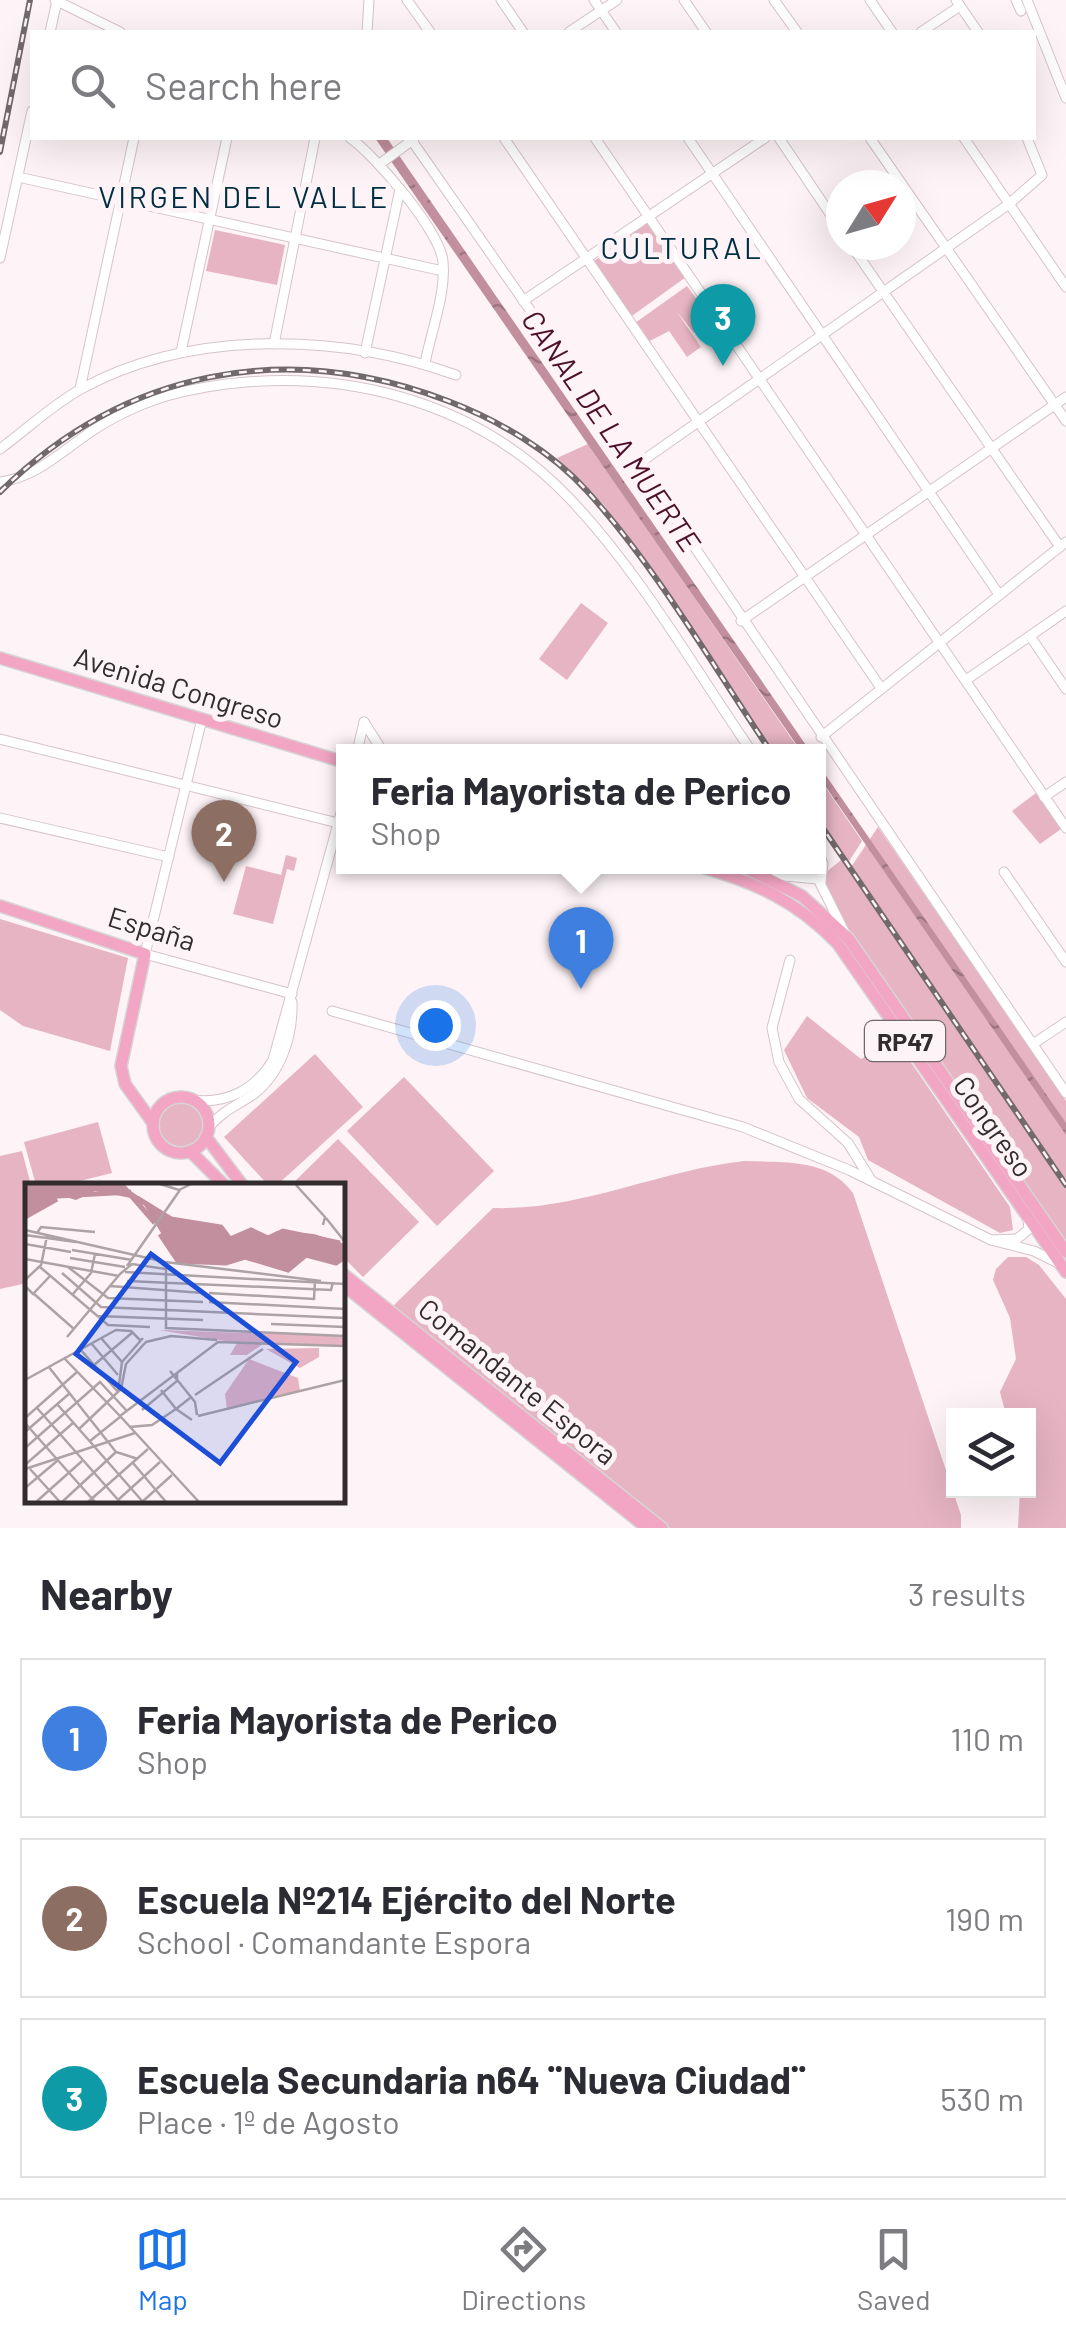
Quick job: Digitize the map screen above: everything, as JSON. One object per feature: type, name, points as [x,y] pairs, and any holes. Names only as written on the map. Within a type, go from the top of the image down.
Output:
[{"type":"main road","name":"Avenida Congreso","points":[[0,658],[201,723],[336,760]]},
{"type":"main road","name":"Congreso","points":[[722,874],[768,889],[795,906],[838,944],[1064,1270]]},
{"type":"main road","name":"Congreso","points":[[764,874],[808,901],[848,938],[1066,1252]]},
{"type":"main road","name":"España","points":[[0,906],[145,954]]},
{"type":"main road","points":[[145,954],[121,1066],[160,1143],[179,1153],[190,1152],[208,1132]]},
{"type":"main road","points":[[132,1093],[193,1100],[208,1116],[208,1132],[242,1183]]},
{"type":"main road","points":[[153,1123],[167,1100]]},
{"type":"main road","points":[[190,1152],[223,1183]]},
{"type":"main road","name":"Comandante Espora","points":[[345,1275],[662,1528]]},
{"type":"main road","name":"Comandante Espora","points":[[345,1286],[647,1528]]},
{"type":"street","points":[[367,30],[369,0]]},
{"type":"street","points":[[407,0],[429,30]]},
{"type":"street","points":[[501,0],[522,30]]},
{"type":"street","points":[[594,0],[615,30]]},
{"type":"street","points":[[572,30],[618,0]]},
{"type":"street","points":[[684,0],[705,30]]},
{"type":"street","points":[[774,0],[796,30]]},
{"type":"street","points":[[870,0],[891,30]]},
{"type":"street","points":[[1016,0],[1020,11]]},
{"type":"street","points":[[1027,0],[1066,98]]},
{"type":"street","points":[[50,30],[56,1],[116,30]]},
{"type":"street","points":[[924,30],[958,3],[977,30]]},
{"type":"street","points":[[0,258],[30,120]]},
{"type":"street","points":[[80,390],[134,140]]},
{"type":"street","points":[[180,352],[228,140]]},
{"type":"street","points":[[274,344],[315,140]]},
{"type":"street","points":[[353,140],[384,161],[442,253],[443,271],[425,363]]},
{"type":"street","points":[[384,161],[411,140]]},
{"type":"street","points":[[414,140],[566,363]]},
{"type":"street","points":[[505,140],[881,688]]},
{"type":"street","points":[[596,140],[1066,828]]},
{"type":"street","points":[[689,140],[998,593]]},
{"type":"street","points":[[523,301],[762,140]]},
{"type":"street","points":[[781,140],[826,207]]},
{"type":"street","points":[[871,140],[1066,421]]},
{"type":"street","points":[[965,140],[1066,287]]},
{"type":"street","points":[[826,744],[638,464],[758,376],[1010,204],[1042,174],[1028,140]]},
{"type":"street","points":[[18,176],[443,271]]},
{"type":"street","points":[[365,353],[400,189]]},
{"type":"street","points":[[821,737],[1063,544],[861,260]]},
{"type":"street","points":[[0,449],[80,390],[180,352],[235,343],[274,344],[365,353],[425,363],[456,374]]},
{"type":"street","points":[[0,482],[41,468],[133,408],[194,389],[275,378],[324,380],[383,389],[444,410],[535,467],[571,499],[611,549],[746,744]]},
{"type":"street","points":[[741,621],[1066,396]]},
{"type":"street","points":[[966,680],[1066,611]]},
{"type":"street","points":[[1030,636],[1066,689]]},
{"type":"street","points":[[359,744],[364,722],[378,744]]},
{"type":"street","points":[[145,954],[201,723]]},
{"type":"street","points":[[0,739],[336,820]]},
{"type":"street","points":[[826,744],[1066,1093]]},
{"type":"street","points":[[1044,797],[1066,782]]},
{"type":"street","points":[[0,818],[169,856]]},
{"type":"street","points":[[193,1100],[217,1102],[234,1096],[262,1076],[279,1046],[336,835]]},
{"type":"street","points":[[1004,872],[1066,962]]},
{"type":"street","points":[[764,874],[806,876],[821,882]]},
{"type":"street","points":[[822,874],[821,882],[848,938]]},
{"type":"street","name":"España","points":[[145,954],[292,994]]},
{"type":"street","points":[[790,960],[772,1028],[779,1062],[799,1099],[848,1143],[871,1181]]},
{"type":"street","points":[[208,1132],[260,1089],[276,1070],[284,1052],[292,994]]},
{"type":"street","points":[[332,1011],[742,1127],[871,1181],[991,1240],[1046,1255],[1064,1270]]},
{"type":"street","points":[[1033,1044],[1066,1022]]},
{"type":"street","points":[[991,1240],[1024,1236],[1028,1217]]},
{"type":"shaded area","points":[[647,223],[686,277],[629,318],[590,264]]},
{"type":"shaded area","points":[[215,230],[285,245],[277,285],[206,271]]},
{"type":"shaded area","points":[[687,286],[712,320],[694,333],[677,312],[701,347],[687,357],[669,331],[648,342],[635,323]]},
{"type":"shaded area","points":[[588,444],[795,744],[767,744],[604,505],[557,458]]},
{"type":"shaded area","points":[[581,603],[608,623],[567,680],[539,659]]},
{"type":"shaded area","points":[[826,788],[862,841],[848,863],[826,830]]},
{"type":"shaded area","points":[[1036,793],[1061,829],[1040,844],[1012,811]]},
{"type":"shaded area","points":[[878,827],[1066,1101],[1066,1272],[838,944],[801,910],[715,874],[764,877],[795,895],[848,937],[819,878],[841,860],[849,870]]},
{"type":"shaded area","points":[[286,855],[297,858],[294,871],[287,869],[273,924],[233,914],[246,866],[281,875]]},
{"type":"shaded area","points":[[0,919],[128,958],[110,1051],[23,1026],[0,1010]]},
{"type":"shaded area","points":[[807,1016],[861,1059],[895,1039],[1010,1207],[1013,1230],[1000,1233],[868,1160],[859,1137],[807,1098],[784,1050]]},
{"type":"shaded area","points":[[315,1054],[363,1107],[279,1183],[266,1183],[224,1137]]},
{"type":"shaded area","points":[[404,1077],[494,1171],[437,1226],[347,1131]]},
{"type":"shaded area","points":[[181,1101],[197,1108],[204,1124],[197,1140],[181,1147],[165,1140],[158,1124],[165,1108]]},
{"type":"shaded area","points":[[98,1122],[112,1173],[72,1183],[35,1183],[24,1142]]},
{"type":"shaded area","points":[[338,1139],[419,1222],[363,1277],[345,1259],[345,1183],[293,1183]]},
{"type":"shaded area","points":[[22,1151],[30,1183],[25,1183],[25,1283],[0,1289],[0,1156]]},
{"type":"shaded area","points":[[744,1161],[804,1165],[831,1174],[853,1193],[946,1470],[946,1498],[955,1498],[961,1528],[670,1528],[392,1307],[493,1208],[588,1197]]},
{"type":"shaded area","points":[[1008,1257],[1026,1257],[1039,1265],[1066,1299],[1066,1528],[1018,1528],[1020,1498],[1036,1498],[1036,1408],[1004,1408],[1000,1392],[1016,1359],[1010,1318],[993,1280],[996,1269]]},
{"type":"water","points":[[376,140],[388,140],[805,744],[796,744]]},
{"type":"water","points":[[826,776],[1066,1123],[1066,1135],[826,787]]},
{"type":"railway","points":[[0,152],[30,0]]},
{"type":"railway","points":[[0,492],[48,450],[100,417],[154,393],[210,377],[268,370],[327,372],[387,382],[448,401],[523,438],[587,491],[660,584],[766,744]]},
{"type":"railway","points":[[826,833],[1066,1185]]},
{"type":"place","name":"Escuela Secundaria n64 ¨Nueva Ciudad¨","points":[[723,366]]},
{"type":"place","name":"Escuela Nº214 Ejército del Norte","points":[[224,882]]},
{"type":"place","name":"Feria Mayorista de Perico","points":[[581,989]]},
{"type":"district","name":"VIRGEN DEL VALLE","points":[[244,196]]},
{"type":"district","name":"CULTURAL","points":[[682,247]]},
{"type":"water label","name":"CANAL DE LA MUERTE","points":[[612,430]]}]
